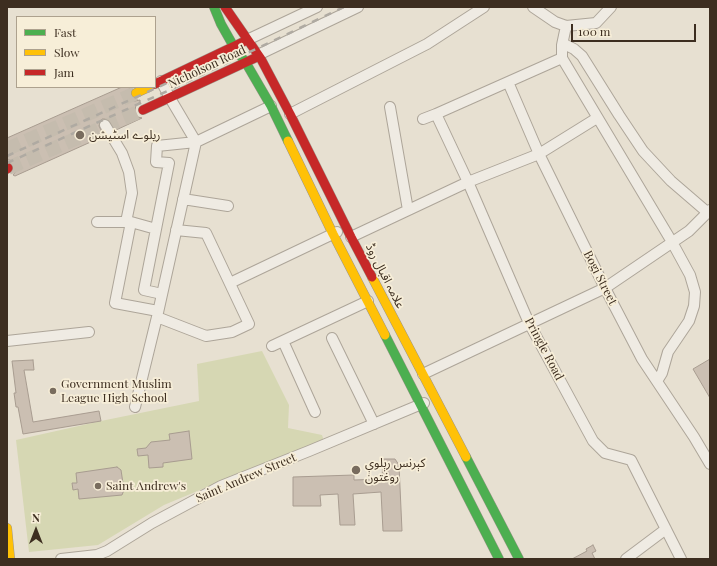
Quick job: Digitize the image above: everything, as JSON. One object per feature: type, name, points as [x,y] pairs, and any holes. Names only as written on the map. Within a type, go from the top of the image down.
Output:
[{"type":"main road","points":[[214,7],[221,24],[234,47],[246,62],[271,106],[333,234],[499,559]]},
{"type":"main road","name":"علامہ اقبال روڈ","points":[[225,7],[259,56],[290,114],[349,232],[519,559]]},
{"type":"main road","name":"Nicholson Road","points":[[158,82],[247,40]]},
{"type":"main road","name":"Nicholson Road","points":[[143,110],[259,56]]},
{"type":"main road","points":[[136,93],[147,88]]},
{"type":"main road","points":[[7,528],[10,559]]},
{"type":"street","points":[[247,40],[317,7]]},
{"type":"street","points":[[259,56],[262,53],[358,7]]},
{"type":"street","points":[[290,114],[427,44],[484,7]]},
{"type":"street","points":[[533,7],[555,22],[566,26],[596,23],[611,7]]},
{"type":"street","points":[[566,26],[562,45],[562,58],[672,242],[690,275],[695,292],[694,306],[689,321],[668,352],[662,373],[657,381]]},
{"type":"street","points":[[423,374],[605,288],[689,231],[708,211],[671,181],[643,151],[582,56],[574,49],[566,45],[562,45]]},
{"type":"street","points":[[423,119],[562,58]]},
{"type":"street","points":[[135,407],[158,314],[196,142],[170,98],[158,82]]},
{"type":"street","name":"Bogi Street","points":[[508,82],[539,154],[642,359],[694,437],[710,464]]},
{"type":"street","points":[[162,294],[144,290],[169,163],[156,162],[157,146],[196,142],[271,106]]},
{"type":"street","points":[[390,107],[408,210]]},
{"type":"street","name":"Pringle Road","points":[[436,114],[468,182],[529,323],[593,441],[605,453],[631,460],[681,559]]},
{"type":"street","points":[[230,283],[333,234],[349,232],[408,210],[468,182],[539,154],[597,118]]},
{"type":"street","points":[[105,126],[122,153],[129,172],[132,193],[116,303],[158,314],[206,336],[232,332],[249,324],[206,233],[176,230]]},
{"type":"street","points":[[183,199],[228,206]]},
{"type":"street","points":[[97,222],[128,222],[156,229]]},
{"type":"street","points":[[272,346],[368,301]]},
{"type":"street","points":[[7,341],[89,332]]},
{"type":"street","points":[[332,338],[374,424]]},
{"type":"street","points":[[283,341],[315,412]]},
{"type":"street","name":"Saint Andrew Street","points":[[61,559],[97,555],[107,551],[221,486],[435,399]]},
{"type":"street","points":[[626,559],[666,529]]},
{"type":"green space","points":[[262,351],[289,405],[288,428],[322,435],[324,441],[164,505],[98,545],[29,552],[16,440],[199,401],[197,364]]},
{"type":"building","points":[[120,88],[130,88],[128,97],[135,101],[140,100],[140,102],[136,105],[135,113],[138,117],[142,118],[116,130],[108,120],[102,119],[99,126],[104,136],[15,176],[13,175],[16,171],[14,162],[7,160],[7,138]]},
{"type":"building","points":[[710,359],[710,398],[693,369]]},
{"type":"building","points":[[33,360],[34,370],[24,370],[33,422],[99,411],[101,421],[23,434],[18,407],[16,407],[14,393],[16,393],[12,361]]},
{"type":"building","points":[[189,431],[192,459],[163,463],[163,467],[149,468],[148,455],[138,456],[137,449],[146,448],[151,442],[170,440],[169,434]]},
{"type":"building","points":[[383,459],[395,459],[399,465],[402,531],[383,531],[381,492],[353,494],[355,525],[340,525],[338,494],[320,495],[321,506],[293,506],[293,477],[354,475],[354,480],[382,479]]},
{"type":"building","name":"Saint Andrew's","points":[[117,467],[121,470],[124,490],[122,495],[79,499],[78,489],[73,490],[72,483],[77,483],[76,473]]},
{"type":"building","points":[[593,545],[596,551],[592,553],[595,559],[572,559],[587,551],[586,549]]},
{"type":"tunnel","points":[[7,149],[136,93]]},
{"type":"tunnel","points":[[8,168],[143,110]]},
{"type":"railway","points":[[7,163],[172,89],[344,7]]},
{"type":"railway","points":[[7,156],[211,63]]},
{"type":"traffic: fast","points":[[214,7],[221,24],[271,106],[288,141]]},
{"type":"traffic: fast","points":[[385,335],[499,559]]},
{"type":"traffic: fast","points":[[466,457],[519,559]]},
{"type":"traffic: slow","points":[[136,93],[147,88]]},
{"type":"traffic: slow","points":[[288,141],[333,234],[385,335]]},
{"type":"traffic: slow","points":[[372,277],[466,457]]},
{"type":"traffic: slow","points":[[7,528],[10,559]]},
{"type":"traffic: jam","points":[[225,7],[261,59],[372,277]]},
{"type":"traffic: jam","points":[[156,84],[243,42]]},
{"type":"traffic: jam","points":[[143,110],[255,58]]},
{"type":"place","name":"ریلوے اسٹیشن","points":[[80,135]]},
{"type":"place","name":"Government Muslim League High School","points":[[53,391]]},
{"type":"place","name":"کېرنس رېلوې روغتون","points":[[356,470]]},
{"type":"place","name":"Saint Andrew's","points":[[98,486]]}]
